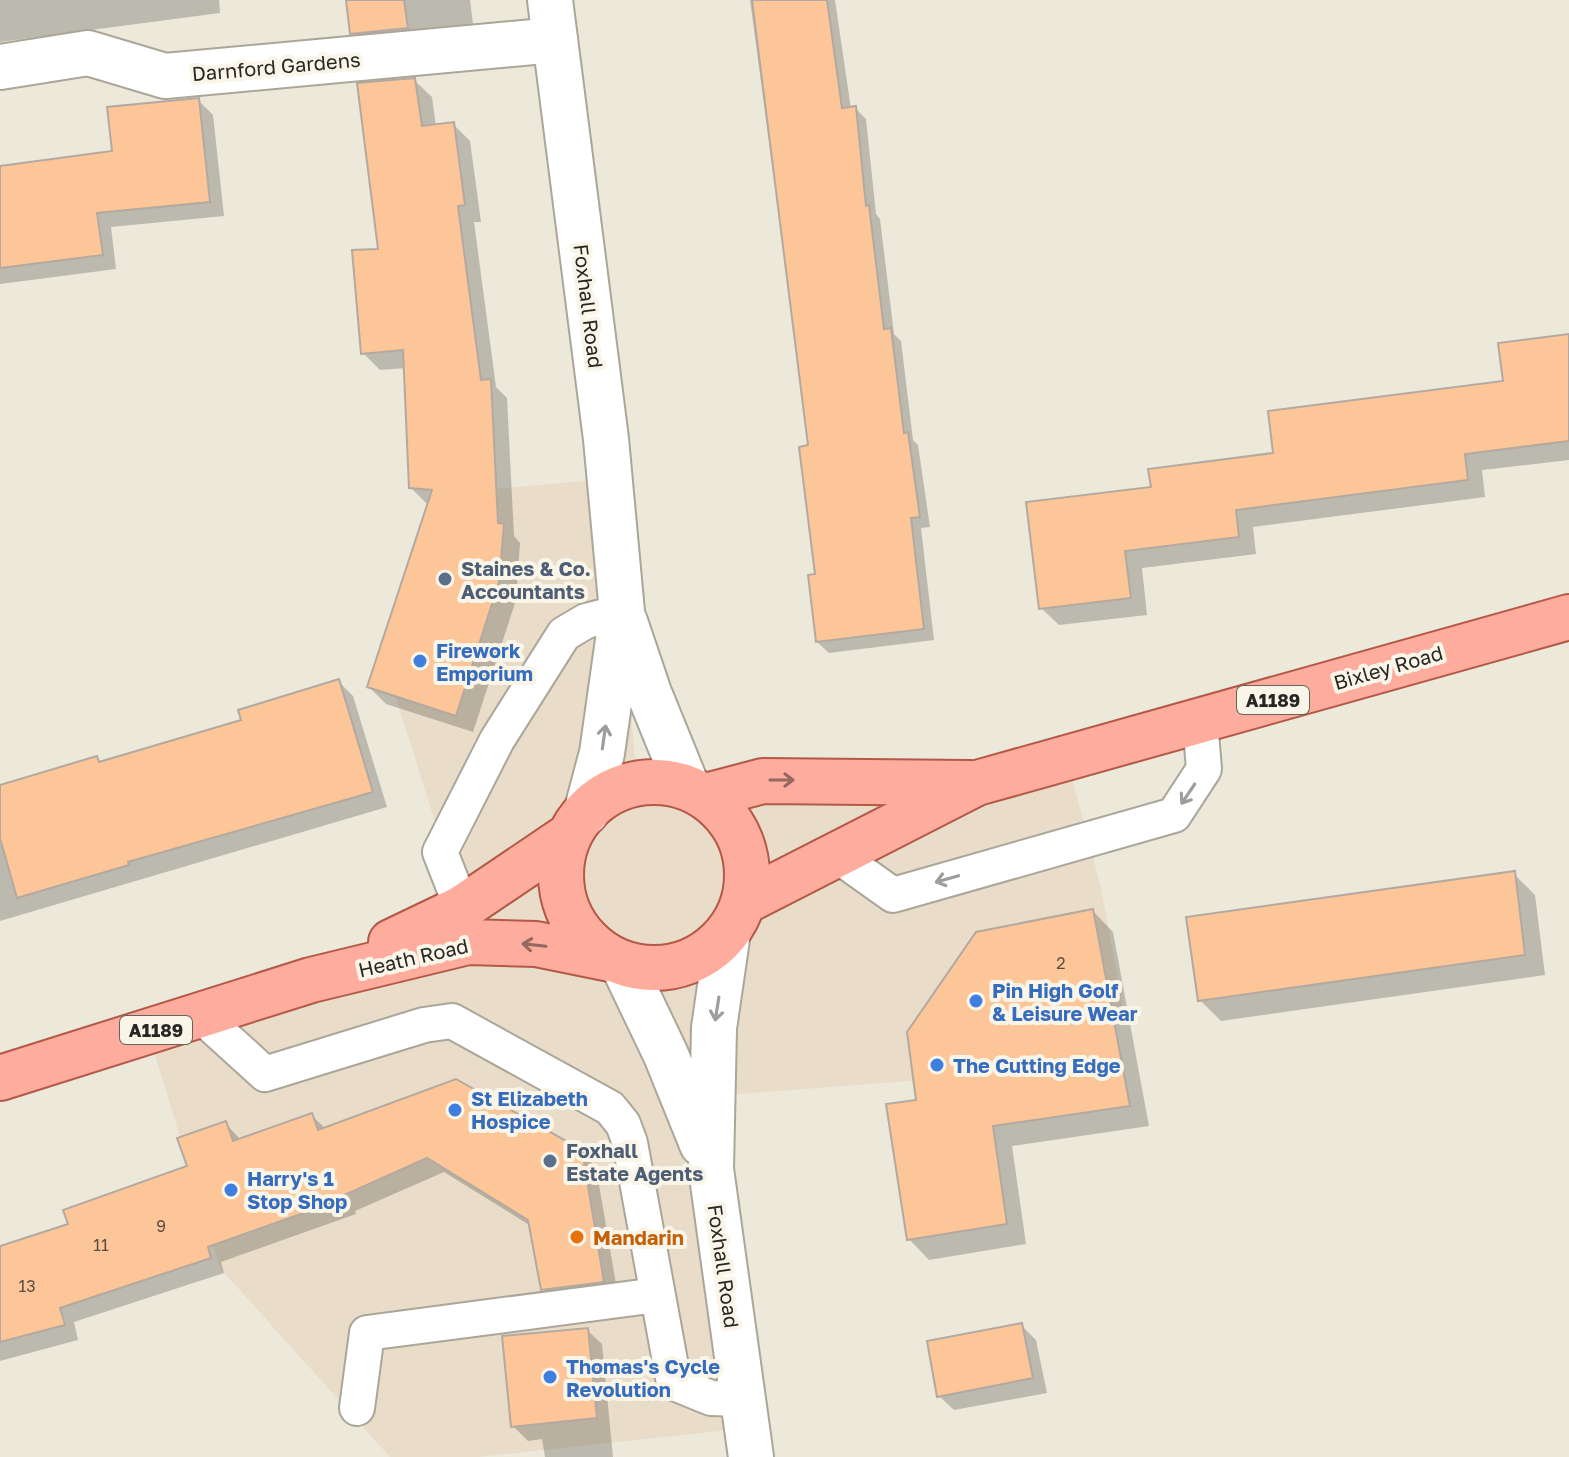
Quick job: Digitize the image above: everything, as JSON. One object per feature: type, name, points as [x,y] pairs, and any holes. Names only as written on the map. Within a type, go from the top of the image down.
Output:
[{"type":"main road","name":"Bixley Road","points":[[736,917],[834,853],[977,783],[1569,617]]},
{"type":"main road","points":[[637,781],[696,790],[735,829],[744,852],[747,877],[736,917],[699,959],[675,968],[653,970],[616,961],[587,942],[571,918],[562,891],[561,862],[578,824],[613,792],[637,781]]},
{"type":"main road","name":"Bixley Road","points":[[696,790],[763,781],[977,783]]},
{"type":"main road","name":"Heath Road","points":[[311,980],[462,908],[578,824]]},
{"type":"main road","name":"Heath Road","points":[[0,1078],[311,980],[468,942],[536,944],[616,961]]},
{"type":"street","name":"Darnford Gardens","points":[[0,67],[88,53],[165,76],[552,20]]},
{"type":"street","name":"Foxhall Road","points":[[552,20],[606,439],[622,612],[649,693],[696,790]]},
{"type":"street","name":"Foxhall Road","points":[[578,824],[602,753],[622,612]]},
{"type":"street","name":"Foxhall Road","points":[[736,917],[714,1028],[711,1169],[751,1457]]},
{"type":"street","name":"Foxhall Road","points":[[616,961],[666,1055],[711,1169]]},
{"type":"lane","points":[[462,908],[440,852],[497,740],[564,634],[586,621],[622,612]]},
{"type":"lane","points":[[834,853],[893,895],[1174,815],[1204,769],[1200,721]]},
{"type":"lane","points":[[200,1015],[265,1074],[424,1025],[452,1021],[610,1108],[623,1124],[630,1143],[674,1383],[711,1398],[742,1399]]},
{"type":"lane","points":[[357,1408],[367,1333],[657,1295]]},
{"type":"shaded area","points":[[609,479],[637,780],[1067,759],[1100,884],[1123,1006],[1060,1019],[1062,1069],[701,1097],[747,1428],[477,1457],[390,1457],[220,1268],[148,1032],[462,908],[379,643],[457,492]]},
{"type":"building","points":[[346,0],[404,0],[408,28],[350,34]]},
{"type":"building","points":[[752,0],[827,0],[842,108],[856,106],[866,206],[869,205],[884,329],[891,328],[904,433],[908,432],[920,517],[911,518],[924,629],[816,642],[808,575],[815,574],[799,447],[808,445]]},
{"type":"building","points":[[415,78],[422,126],[454,122],[465,205],[458,206],[481,380],[491,379],[498,523],[504,524],[499,582],[456,716],[367,687],[432,490],[409,488],[403,350],[361,354],[352,250],[378,249],[357,83]]},
{"type":"building","points":[[199,98],[210,202],[97,213],[103,255],[0,268],[0,166],[112,151],[107,107]]},
{"type":"building","points":[[1569,334],[1569,441],[1465,454],[1468,480],[1236,510],[1239,537],[1125,551],[1131,598],[1039,609],[1026,502],[1151,487],[1148,469],[1273,453],[1268,411],[1503,381],[1498,343]]},
{"type":"building","points":[[339,679],[373,792],[128,862],[129,865],[17,898],[0,838],[0,785],[97,756],[99,762],[241,720],[238,710]]},
{"type":"building","points":[[1515,871],[1525,955],[1198,1001],[1186,917]]},
{"type":"building","points":[[1093,909],[1130,1106],[993,1126],[1007,1224],[907,1240],[886,1104],[916,1100],[907,1032],[976,932]]},
{"type":"building","points":[[456,1079],[582,1150],[604,1282],[541,1290],[528,1220],[427,1158],[342,1196],[343,1199],[208,1247],[211,1258],[60,1308],[65,1325],[0,1342],[0,1246],[68,1224],[63,1210],[187,1166],[177,1138],[226,1121],[233,1141],[312,1113],[318,1130]]},
{"type":"building","points":[[1022,1323],[1033,1378],[937,1397],[927,1341]]},
{"type":"building","name":"Thomas's Cycle Revolution","points":[[588,1328],[597,1418],[511,1427],[502,1336]]},
{"type":"place","name":"Staines & Co. Accountants","points":[[445,579]]},
{"type":"place","name":"Firework Emporium","points":[[420,661]]},
{"type":"place","name":"Pin High Golf & Leisure Wear","points":[[976,1001]]},
{"type":"place","name":"The Cutting Edge","points":[[937,1065]]},
{"type":"place","name":"St Elizabeth Hospice","points":[[455,1110]]},
{"type":"place","name":"Foxhall Estate Agents","points":[[550,1161]]},
{"type":"place","name":"Harry's 1 Stop Shop","points":[[231,1190]]},
{"type":"place","name":"Mandarin","points":[[577,1237]]},
{"type":"place","name":"Thomas's Cycle Revolution","points":[[550,1377]]}]
